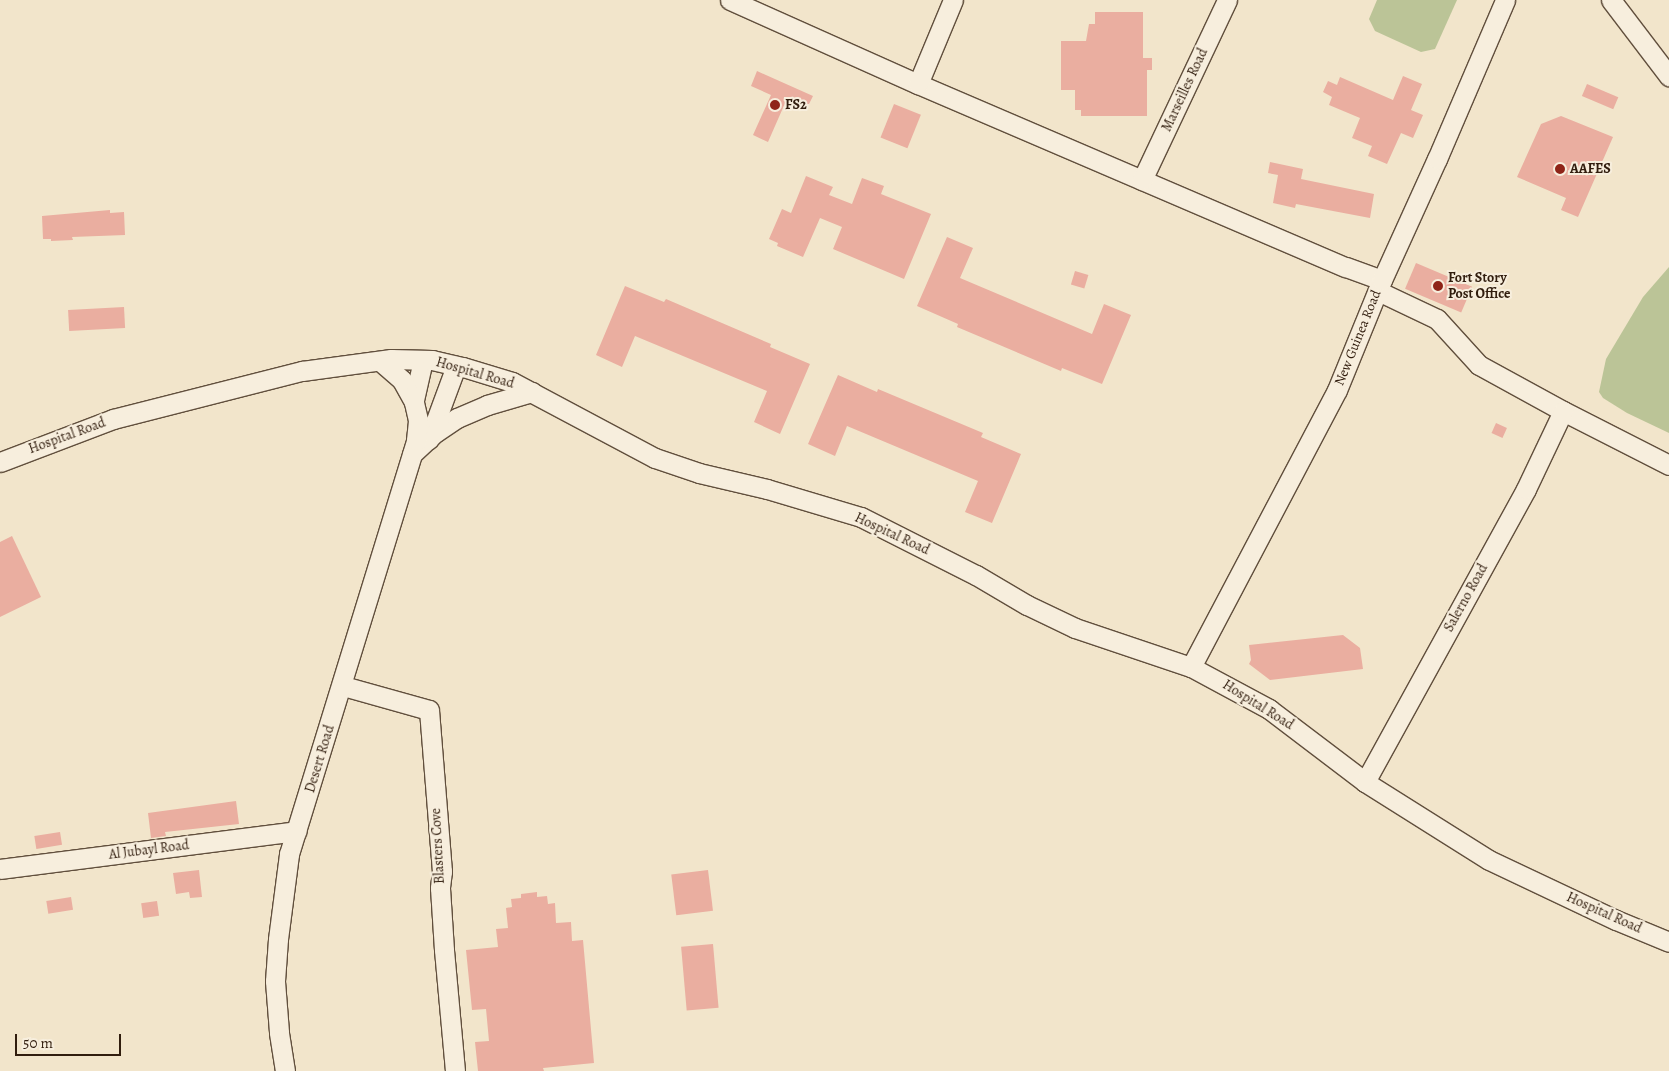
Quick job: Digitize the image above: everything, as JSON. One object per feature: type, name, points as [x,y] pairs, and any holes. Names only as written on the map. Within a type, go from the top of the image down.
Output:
[{"type":"street","points":[[730,0],[918,84],[1346,267],[1380,285],[1437,320],[1478,365],[1563,412],[1669,465]]},
{"type":"street","points":[[918,84],[954,0]]},
{"type":"street","name":"Marseilles Road","points":[[1142,180],[1227,0]]},
{"type":"street","name":"New Guinea Road","points":[[1191,667],[1337,390],[1380,285],[1437,159],[1505,0]]},
{"type":"street","points":[[1611,0],[1669,76]]},
{"type":"street","name":"Hospital Road","points":[[0,462],[113,419],[302,371],[380,361],[423,360],[456,366],[512,382],[655,458],[699,473],[766,489],[861,517],[976,575],[1027,605],[1067,624],[1191,667],[1269,709],[1365,782],[1489,860],[1616,920],[1669,942]]},
{"type":"street","name":"Desert Road","points":[[414,400],[423,360]]},
{"type":"street","name":"Desert Road","points":[[285,1071],[279,1032],[276,968],[289,854],[412,454],[418,420],[414,400],[402,380],[380,361]]},
{"type":"street","points":[[429,439],[456,366]]},
{"type":"street","points":[[412,454],[457,418],[487,405],[532,392]]},
{"type":"street","name":"Salerno Road","points":[[1365,782],[1526,489],[1563,412]]},
{"type":"street","name":"Blasters Cove","points":[[342,686],[429,710],[442,871],[440,888],[455,1071]]},
{"type":"street","name":"Al Jubayl Road","points":[[0,869],[297,831]]},
{"type":"green space","points":[[1377,0],[1457,0],[1435,49],[1421,52],[1375,31],[1369,19]]},
{"type":"green space","points":[[1669,267],[1669,433],[1627,413],[1603,398],[1599,392],[1606,359],[1643,297]]},
{"type":"building","points":[[1095,12],[1143,12],[1143,58],[1152,58],[1152,70],[1147,70],[1147,116],[1081,116],[1081,110],[1075,110],[1075,90],[1061,90],[1061,41],[1086,41],[1089,24],[1095,24]]},
{"type":"building","name":"FS2","points":[[757,71],[813,96],[806,110],[786,101],[768,142],[753,135],[771,95],[751,86]]},
{"type":"building","points":[[1403,76],[1422,84],[1411,110],[1423,115],[1413,138],[1401,133],[1387,164],[1368,156],[1372,146],[1352,138],[1360,118],[1329,105],[1332,97],[1323,92],[1328,81],[1337,85],[1340,77],[1393,100]]},
{"type":"building","points":[[1587,84],[1618,97],[1613,109],[1582,96]]},
{"type":"building","points":[[894,104],[921,115],[907,148],[881,137]]},
{"type":"building","name":"AAFES","points":[[1561,116],[1613,137],[1578,217],[1561,210],[1566,198],[1517,177],[1541,124]]},
{"type":"building","points":[[1270,162],[1303,169],[1301,179],[1374,194],[1370,218],[1296,204],[1295,208],[1273,203],[1278,175],[1268,173]]},
{"type":"building","points":[[806,176],[833,187],[829,195],[852,204],[862,178],[884,186],[881,194],[931,214],[904,279],[833,249],[842,227],[820,218],[803,257],[777,246],[778,243],[769,239],[782,209],[791,213]]},
{"type":"building","points":[[110,210],[110,213],[124,212],[125,235],[72,237],[73,240],[51,241],[51,239],[43,239],[42,216]]},
{"type":"building","points":[[947,237],[973,248],[960,278],[1092,334],[1104,304],[1131,315],[1102,384],[1062,368],[1061,371],[957,327],[958,324],[917,306]]},
{"type":"building","points":[[1416,263],[1472,287],[1461,313],[1405,289]]},
{"type":"building","points":[[1075,271],[1088,275],[1084,288],[1071,284]]},
{"type":"building","points":[[625,286],[664,302],[666,299],[771,344],[770,347],[810,364],[780,434],[754,422],[767,391],[635,336],[622,367],[596,355]]},
{"type":"building","points":[[124,307],[125,328],[69,331],[68,310]]},
{"type":"building","points":[[838,375],[877,392],[878,389],[983,433],[981,437],[1021,454],[992,523],[965,512],[978,481],[847,426],[835,456],[808,444]]},
{"type":"building","points":[[1496,423],[1507,428],[1502,438],[1492,433]]},
{"type":"building","points":[[12,536],[41,597],[0,617],[0,542]]},
{"type":"building","points":[[1343,635],[1360,648],[1363,669],[1270,680],[1249,664],[1251,660],[1249,645]]},
{"type":"building","points":[[236,801],[239,824],[165,832],[166,836],[151,838],[148,813]]},
{"type":"building","points":[[60,832],[62,845],[36,849],[34,836]]},
{"type":"building","points":[[199,870],[202,897],[190,898],[189,892],[176,894],[173,873]]},
{"type":"building","points":[[708,870],[713,911],[676,915],[671,875]]},
{"type":"building","points":[[537,892],[537,897],[547,896],[548,904],[555,903],[556,923],[571,922],[572,941],[583,940],[594,1063],[543,1068],[544,1071],[478,1071],[475,1042],[489,1041],[486,1009],[472,1010],[466,950],[498,947],[496,929],[508,928],[506,908],[512,907],[511,899],[521,898],[521,894]]},
{"type":"building","points":[[71,897],[73,910],[48,914],[46,901]]},
{"type":"building","points":[[157,901],[159,916],[143,918],[141,903]]},
{"type":"building","points":[[713,944],[719,1008],[687,1011],[681,947]]},
{"type":"place","name":"FS2","points":[[775,105]]},
{"type":"place","name":"AAFES","points":[[1560,169]]},
{"type":"place","name":"Fort Story Post Office","points":[[1438,286]]}]
